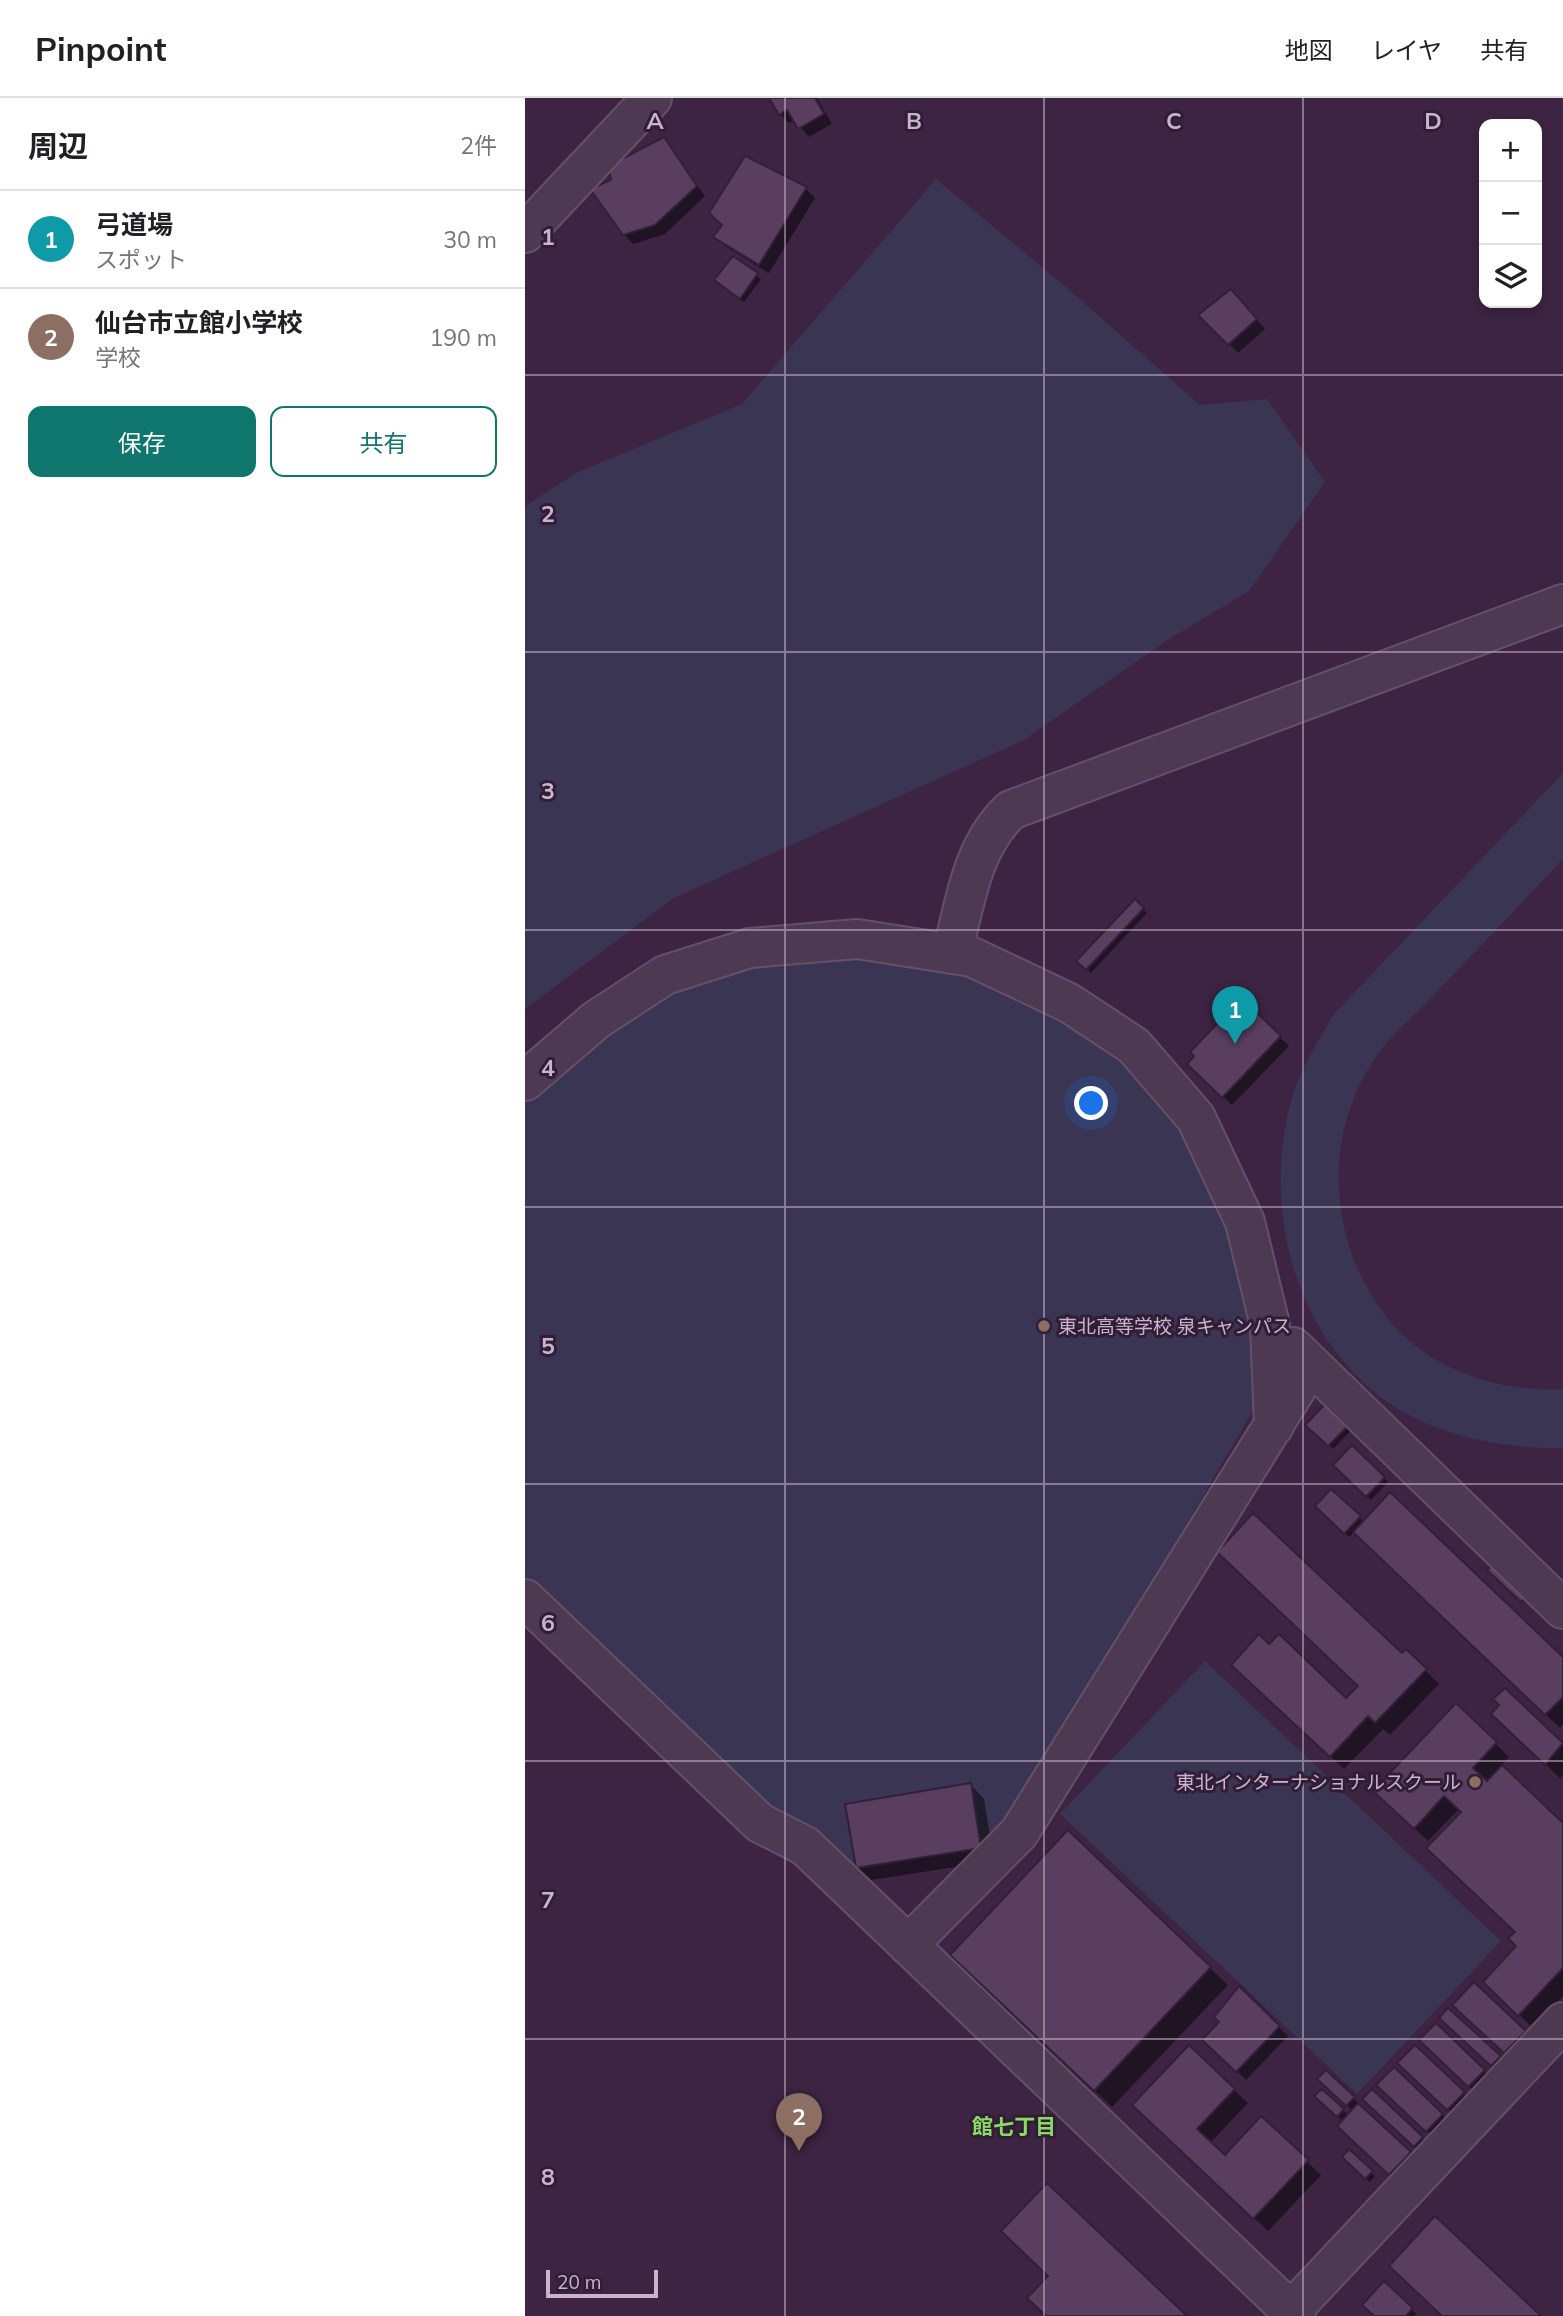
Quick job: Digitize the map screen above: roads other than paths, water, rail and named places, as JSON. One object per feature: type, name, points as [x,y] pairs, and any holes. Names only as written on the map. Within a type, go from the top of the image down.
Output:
[{"type":"street","points":[[525,233],[652,98]]},
{"type":"street","points":[[952,954],[980,849],[995,825],[1011,810],[1563,604]]},
{"type":"street","points":[[525,1081],[596,1020],[665,975],[750,948],[857,939],[972,957],[1069,1003],[1134,1046],[1196,1118],[1245,1222],[1269,1325],[1273,1426]]},
{"type":"street","points":[[1269,1325],[1563,1609]]},
{"type":"street","points":[[908,1945],[1019,1833],[1311,1365]]},
{"type":"street","points":[[525,1599],[760,1824],[805,1846],[1294,2313],[1563,2022]]},
{"type":"place","name":"弓道場","points":[[1235,1044]]},
{"type":"place","name":"東北高等学校 泉キャンパス","points":[[1044,1326]]},
{"type":"place","name":"東北インターナショナルスクール","points":[[1475,1782]]},
{"type":"place","name":"仙台市立館小学校","points":[[799,2151]]},
{"type":"district","name":"館七丁目","points":[[1014,2126]]}]
